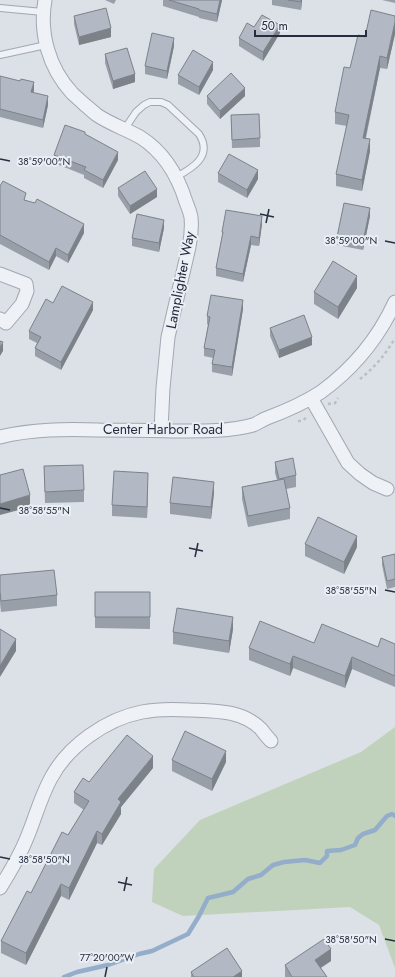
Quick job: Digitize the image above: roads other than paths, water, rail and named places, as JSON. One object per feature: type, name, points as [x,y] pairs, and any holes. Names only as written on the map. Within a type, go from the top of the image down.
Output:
[{"type":"street","name":"Lamplighter Way","points":[[44,6],[46,45],[52,63],[61,79],[72,93],[97,115],[140,137],[155,149],[168,164],[176,177],[184,193],[191,216],[192,232],[168,338],[161,430]]},
{"type":"street","points":[[0,274],[26,284],[27,291],[22,304],[6,323],[0,319]]},
{"type":"street","name":"Center Harbor Road","points":[[0,437],[35,431],[70,429],[202,431],[226,430],[254,425],[311,398],[334,382],[355,363],[373,341],[387,319],[395,302]]},
{"type":"street","points":[[311,398],[348,463],[373,483],[387,489]]},
{"type":"street","points":[[0,888],[13,868],[27,840],[41,798],[51,776],[64,758],[82,741],[100,728],[121,718],[141,712],[163,710],[220,711],[246,718],[260,728],[270,741]]},
{"type":"lane","points":[[0,8],[44,6]]},
{"type":"lane","points":[[0,55],[46,45]]},
{"type":"lane","points":[[125,130],[136,112],[144,105],[150,102],[161,102],[168,105],[199,134],[202,138],[204,146],[200,161],[189,170],[176,177]]},
{"type":"waterway","points":[[64,977],[152,951],[188,934],[208,898],[233,892],[248,879],[261,875],[273,865],[284,862],[305,860],[320,863],[327,856],[327,851],[341,850],[355,845],[358,838],[363,834],[375,830],[387,816],[392,814],[395,816]]}]
